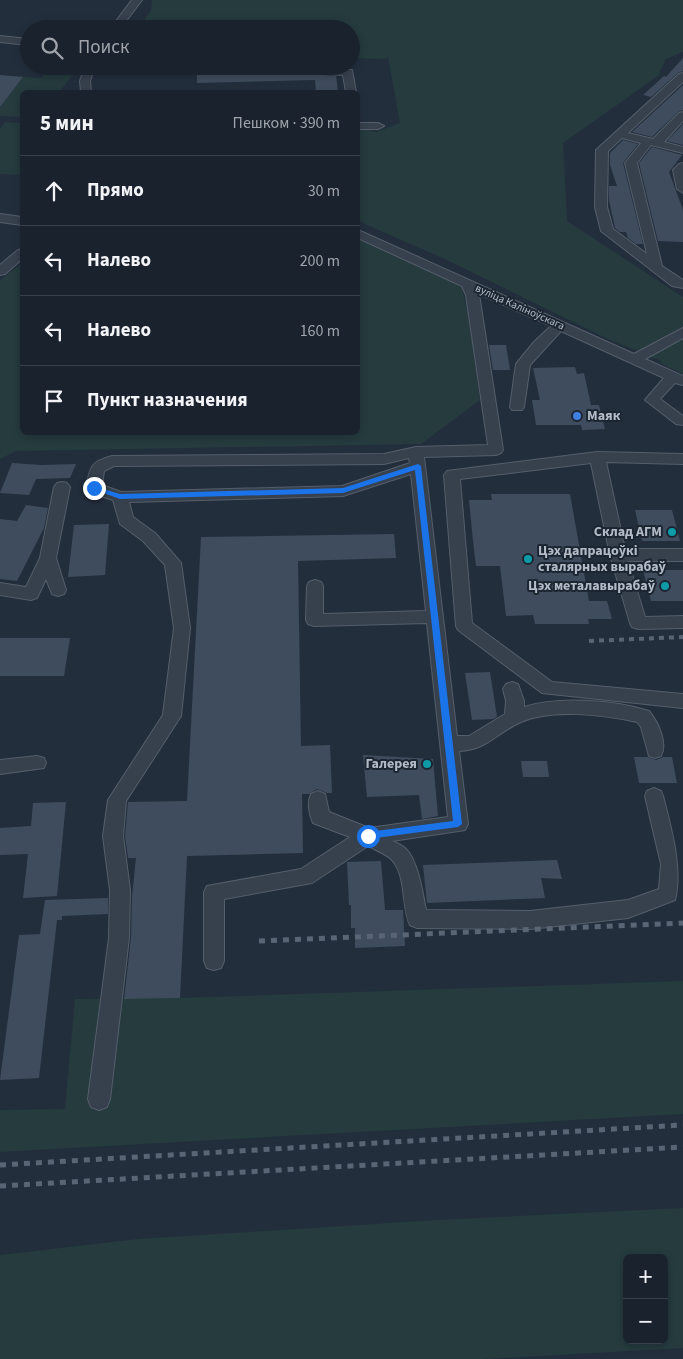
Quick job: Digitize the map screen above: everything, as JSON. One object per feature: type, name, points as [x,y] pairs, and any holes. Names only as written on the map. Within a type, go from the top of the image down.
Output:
[{"type":"street","points":[[122,20],[137,0]]},
{"type":"street","points":[[0,39],[20,41]]},
{"type":"street","points":[[12,49],[20,50]]},
{"type":"street","points":[[86,90],[85,82],[87,75]]},
{"type":"street","points":[[348,75],[351,90]]},
{"type":"street","points":[[683,76],[602,150],[600,207],[608,230],[677,283],[683,284]]},
{"type":"street","points":[[656,267],[631,164],[683,115]]},
{"type":"street","points":[[360,126],[378,126]]},
{"type":"street","points":[[620,134],[683,150]]},
{"type":"street","points":[[683,166],[679,170],[683,189]]},
{"type":"street","points":[[0,218],[20,221]]},
{"type":"street","name":"вуліца Каліноўскага","points":[[360,235],[678,378]]},
{"type":"street","points":[[0,271],[20,255]]},
{"type":"street","points":[[417,459],[343,491],[120,497],[94,488],[97,468],[112,461],[417,459],[496,450],[473,295],[467,283]]},
{"type":"street","points":[[518,407],[523,364],[539,344],[560,324]]},
{"type":"street","points":[[635,359],[683,332]]},
{"type":"street","points":[[678,378],[652,400],[681,421]]},
{"type":"street","points":[[683,459],[597,457],[452,475],[464,626],[548,688],[683,702]]},
{"type":"street","points":[[597,457],[618,555],[638,623],[683,622]]},
{"type":"street","points":[[214,961],[214,892],[305,877],[368,836],[458,824],[433,617],[417,459]]},
{"type":"street","points":[[0,589],[31,594],[48,558],[62,487]]},
{"type":"street","points":[[99,1099],[119,938],[120,890],[113,836],[117,800],[172,716],[182,628],[174,563],[150,537],[126,520],[120,497]]},
{"type":"street","points":[[618,555],[683,554]]},
{"type":"street","points":[[48,558],[58,590]]},
{"type":"street","points":[[315,586],[314,620],[433,617]]},
{"type":"street","points":[[512,689],[515,701],[514,717]]},
{"type":"street","points":[[448,744],[472,743],[514,717],[528,711],[556,708],[643,716],[650,725],[655,751]]},
{"type":"street","points":[[0,767],[37,763]]},
{"type":"street","points":[[318,799],[320,817],[368,836],[400,855],[410,880],[417,919],[530,920],[628,909],[668,894],[670,864],[654,796]]},
{"type":"green space","points":[[152,0],[683,0],[683,52],[666,59],[658,76],[563,143],[567,221],[683,297],[683,374],[664,365],[659,360],[608,339],[449,261],[360,222],[360,128],[376,132],[400,123],[388,57],[386,59],[360,58],[360,20],[144,20],[151,11]]},
{"type":"green space","points":[[43,75],[73,75],[61,90],[20,90],[20,117],[0,116],[0,107],[23,77],[41,78]]},
{"type":"green space","points":[[5,122],[20,123],[20,175],[0,174],[0,129]]},
{"type":"green space","points":[[360,239],[449,279],[462,288],[469,319],[480,400],[421,444],[16,451],[0,459],[0,280],[20,265],[20,435],[360,435]]},
{"type":"green space","points":[[683,981],[683,1114],[0,1152],[0,1110],[65,1109],[75,999],[180,998]]},
{"type":"green space","points":[[683,1208],[683,1348],[483,1359],[0,1359],[0,1255],[138,1239],[437,1220]]},
{"type":"building","points":[[683,58],[683,71],[678,73],[651,97],[643,95],[664,76],[666,77]]},
{"type":"building","points":[[0,75],[23,77],[0,107]]},
{"type":"building","points":[[197,75],[324,75],[336,76],[338,90],[316,90],[315,80],[197,83]]},
{"type":"building","points":[[683,85],[683,110],[678,112],[652,137],[632,132]]},
{"type":"building","points":[[683,124],[683,145],[667,141]]},
{"type":"building","points":[[623,140],[638,144],[623,163],[643,244],[636,244],[628,238],[626,232],[620,232],[615,228],[609,200],[609,186],[617,186],[610,165],[610,153]]},
{"type":"building","points":[[652,147],[682,155],[669,172],[683,210],[683,242],[658,241],[639,163]]},
{"type":"building","points":[[489,345],[506,345],[510,370],[493,370]]},
{"type":"building","points":[[575,367],[577,374],[584,373],[591,405],[599,405],[605,429],[582,430],[581,425],[536,425],[532,400],[540,400],[533,368]]},
{"type":"building","points":[[12,463],[41,465],[76,464],[70,478],[36,479],[29,495],[0,493]]},
{"type":"building","name":"Цэх дапрацоўкі сталярных вырабаў","points":[[491,494],[570,494],[589,601],[607,601],[612,619],[588,619],[589,624],[535,624],[533,615],[506,616],[500,566],[476,566],[469,500],[492,500]]},
{"type":"building","points":[[26,505],[48,508],[44,528],[17,581],[0,579],[0,519],[17,521]]},
{"type":"building","points":[[635,510],[672,510],[680,541],[642,541]]},
{"type":"building","points":[[109,524],[105,575],[68,577],[74,525]]},
{"type":"building","points":[[394,534],[396,558],[298,561],[301,746],[330,745],[332,793],[317,789],[309,794],[302,794],[303,853],[187,856],[180,998],[124,999],[131,938],[132,897],[136,858],[128,858],[125,836],[128,802],[187,801],[201,537]]},
{"type":"building","name":"Цэх металавырабаў","points":[[643,570],[683,570],[683,601],[651,601]]},
{"type":"building","points":[[0,638],[70,638],[64,676],[0,676]]},
{"type":"building","points":[[490,672],[497,717],[493,719],[472,720],[465,673]]},
{"type":"building","points":[[363,755],[433,759],[438,816],[422,819],[419,795],[367,797]]},
{"type":"building","points":[[634,757],[648,757],[656,760],[663,757],[672,757],[677,783],[639,783]]},
{"type":"building","points":[[521,761],[547,761],[549,777],[523,777]]},
{"type":"building","points":[[66,802],[57,896],[23,898],[28,854],[0,855],[0,828],[31,826],[33,803]]},
{"type":"building","points":[[557,860],[562,879],[541,878],[545,898],[427,903],[423,865]]},
{"type":"building","points":[[381,861],[385,910],[403,910],[405,946],[355,948],[355,928],[351,928],[347,862]]},
{"type":"building","points":[[108,898],[108,914],[62,916],[62,920],[57,920],[39,1078],[0,1080],[19,935],[40,934],[45,900]]},
{"type":"railway","points":[[589,641],[683,637]]},
{"type":"railway","points":[[259,941],[683,923]]},
{"type":"railway","points":[[0,1165],[683,1125]]},
{"type":"railway","points":[[0,1186],[683,1147]]},
{"type":"place","name":"Маяк","points":[[577,416]]},
{"type":"place","name":"Склад АГМ","points":[[672,532]]},
{"type":"place","name":"Цэх дапрацоўкі сталярных вырабаў","points":[[528,559]]},
{"type":"place","name":"Цэх металавырабаў","points":[[665,586]]},
{"type":"place","name":"Галерея","points":[[427,764]]},
{"type":"route","points":[[94,488],[120,497],[343,491],[418,466],[433,617],[458,824],[368,836]]}]
